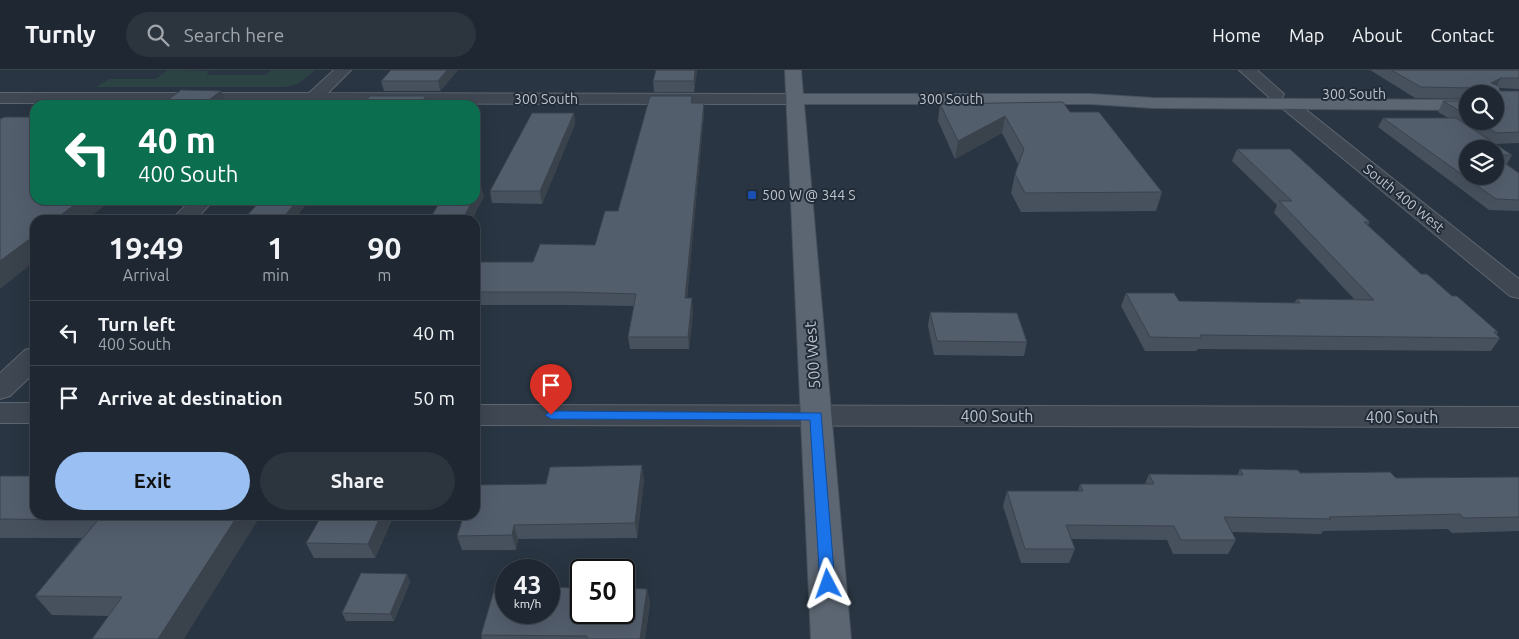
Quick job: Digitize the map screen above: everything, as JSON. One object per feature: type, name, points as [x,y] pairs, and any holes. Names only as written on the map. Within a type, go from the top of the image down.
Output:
[{"type":"main road","name":"500 West","points":[[793,70],[831,639]]},
{"type":"main road","name":"300 South","points":[[795,99],[1091,99],[1153,103],[1459,94]]},
{"type":"main road","name":"300 South","points":[[1283,99],[1459,105]]},
{"type":"street","points":[[311,100],[343,70]]},
{"type":"street","name":"South 400 West","points":[[1247,70],[1519,290]]},
{"type":"street","name":"300 South","points":[[0,98],[154,100]]},
{"type":"street","name":"300 South","points":[[480,101],[795,99]]},
{"type":"street","points":[[187,215],[198,205]]},
{"type":"street","points":[[0,389],[30,361]]},
{"type":"street","points":[[0,413],[30,413]]},
{"type":"street","name":"400 South","points":[[480,415],[1519,417]]},
{"type":"green space","points":[[168,70],[210,71],[206,75],[265,75],[272,70],[315,70],[298,84],[285,87],[96,87],[109,79],[155,79]]},
{"type":"building","points":[[391,70],[447,70],[438,81],[381,81]]},
{"type":"building","points":[[656,70],[695,70],[694,81],[653,81]]},
{"type":"building","points":[[1391,70],[1519,70],[1519,78],[1501,78],[1491,83],[1496,85],[1459,85],[1459,88],[1421,87]]},
{"type":"building","points":[[181,90],[221,91],[209,100],[168,100]]},
{"type":"building","points":[[1504,91],[1519,91],[1519,132],[1496,133],[1491,130],[1504,130]]},
{"type":"building","points":[[370,96],[426,96],[423,100],[366,100]]},
{"type":"building","points":[[650,96],[692,96],[691,103],[704,103],[685,298],[692,298],[688,337],[628,337],[636,294],[480,292],[480,262],[533,262],[540,244],[595,245],[605,211],[618,211]]},
{"type":"building","points":[[1443,101],[1459,101],[1459,111]]},
{"type":"building","points":[[1063,102],[1070,112],[1099,112],[1162,192],[1025,193],[1015,174],[1024,149],[1005,116],[958,141],[940,104]]},
{"type":"building","points":[[532,113],[574,113],[540,191],[490,191]]},
{"type":"building","points":[[5,117],[30,117],[30,205],[74,205],[61,215],[30,215],[30,239],[0,261],[0,119]]},
{"type":"building","points":[[1383,118],[1456,118],[1459,120],[1459,130],[1474,130],[1489,140],[1459,140],[1459,172]]},
{"type":"building","points":[[1237,149],[1290,149],[1370,222],[1364,222],[1421,274],[1427,274],[1452,296],[1457,296],[1498,332],[1494,332],[1500,338],[1200,335],[1202,338],[1150,337],[1126,293],[1174,293],[1179,301],[1300,303],[1297,299],[1374,300],[1279,201],[1292,201]]},
{"type":"building","points":[[1504,150],[1512,155],[1504,155]]},
{"type":"building","points":[[1504,163],[1519,173],[1519,200],[1496,199],[1476,185],[1504,185]]},
{"type":"building","points":[[256,205],[294,205],[285,215],[248,215]]},
{"type":"building","points":[[438,205],[470,205],[465,215],[432,215]]},
{"type":"building","points":[[930,312],[1017,313],[1027,342],[937,341]]},
{"type":"building","points":[[642,465],[635,523],[514,525],[512,535],[457,536],[462,520],[480,520],[480,485],[546,484],[550,467]]},
{"type":"building","points":[[1240,469],[1298,470],[1300,473],[1390,472],[1396,478],[1519,477],[1519,517],[1463,518],[1460,514],[1329,517],[1331,519],[1224,517],[1236,540],[1181,540],[1174,526],[1066,525],[1075,549],[1025,549],[1007,491],[1083,491],[1080,484],[1154,484],[1149,474],[1243,475]]},
{"type":"building","points":[[0,476],[30,476],[30,519],[0,519]]},
{"type":"building","points":[[98,520],[235,520],[158,639],[92,639],[122,597],[35,596]]},
{"type":"building","points":[[319,520],[379,520],[368,544],[306,543]]},
{"type":"building","points":[[361,573],[407,574],[390,614],[342,613]]},
{"type":"building","points":[[495,587],[495,624],[560,624],[560,587],[570,588],[570,624],[635,624],[635,588],[647,589],[640,639],[587,639],[587,636],[481,635]]},
{"type":"place","name":"500 W @ 344 S","points":[[752,195]]},
{"type":"route","points":[[551,415],[816,416],[828,584]]}]
